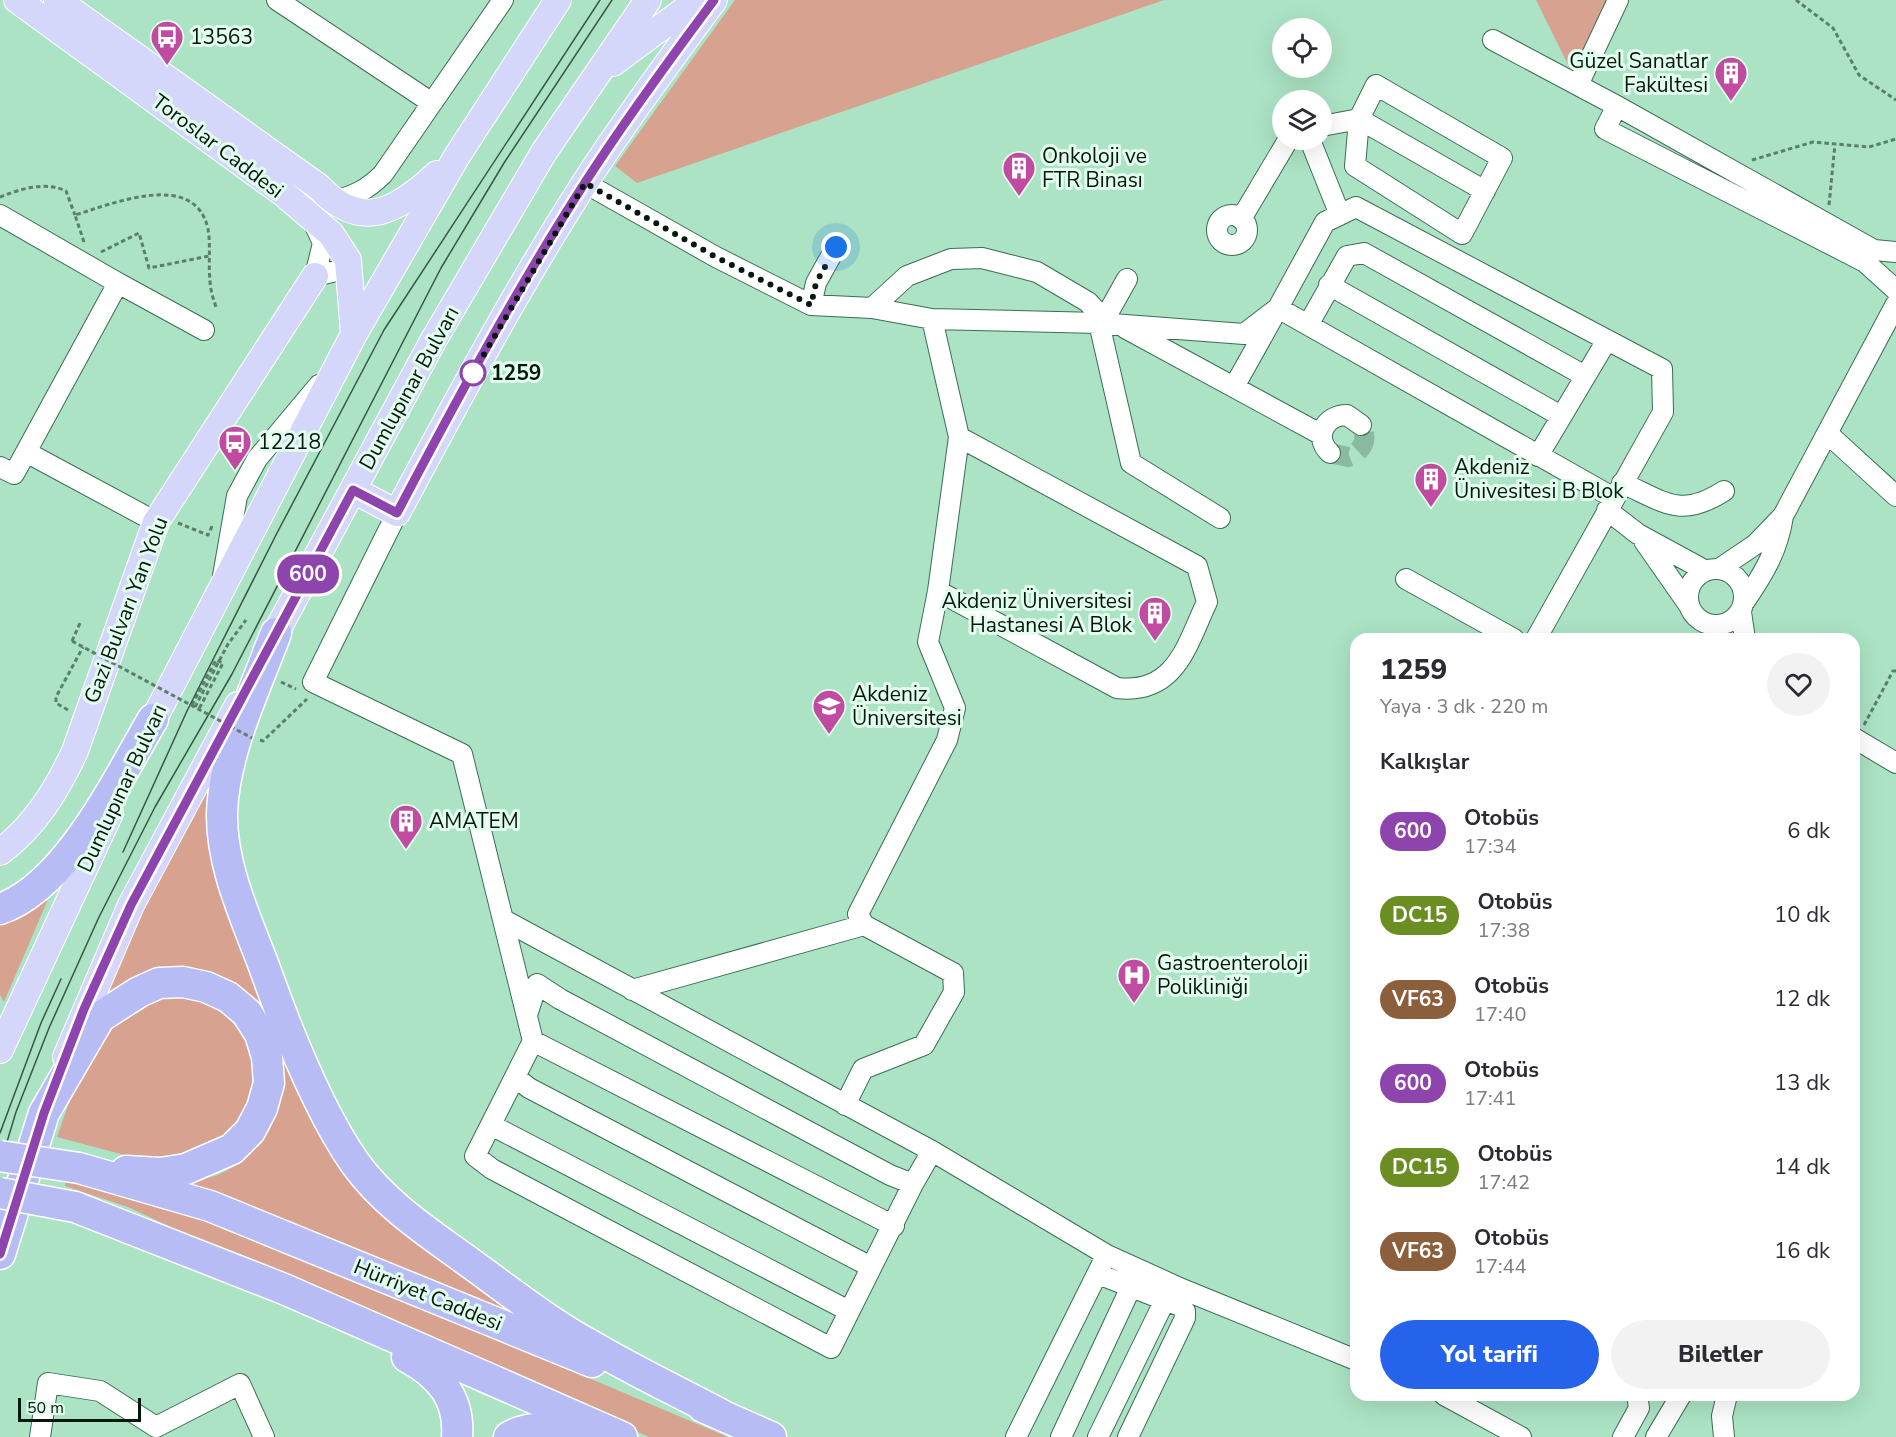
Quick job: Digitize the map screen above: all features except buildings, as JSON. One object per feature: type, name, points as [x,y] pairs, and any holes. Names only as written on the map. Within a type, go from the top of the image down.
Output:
[{"type":"highway","points":[[276,633],[238,736],[226,779],[222,814],[225,846],[232,880],[277,1001],[323,1106],[355,1162],[401,1212],[507,1290],[590,1345],[722,1415]]},
{"type":"highway","points":[[0,909],[14,904],[51,877],[84,834],[153,719]]},
{"type":"highway","points":[[0,1156],[79,1168],[160,1173],[194,1167],[232,1149],[250,1131],[262,1108],[269,1083],[267,1057],[260,1034],[247,1013],[228,997],[206,987],[183,982],[159,983],[139,992],[100,1017],[44,1113]]},
{"type":"highway","name":"Dumlupınar Bulvarı","points":[[0,1254],[44,1113]]},
{"type":"highway","name":"Hürriyet Caddesi","points":[[79,1168],[210,1206],[771,1437]]},
{"type":"highway","points":[[0,1193],[75,1207],[284,1289],[622,1437]]},
{"type":"highway","points":[[284,1289],[425,1366],[444,1384],[453,1400],[458,1425],[457,1437]]},
{"type":"highway","points":[[509,1437],[521,1430],[539,1428],[596,1437]]},
{"type":"main road","name":"Toroslar Caddesi","points":[[17,0],[228,152],[311,217],[341,246],[348,260],[354,334]]},
{"type":"main road","name":"Toroslar Caddesi","points":[[57,0],[310,180],[333,201],[353,212],[372,213],[389,210],[410,199],[457,156]]},
{"type":"main road","name":"Dumlupınar Bulvarı","points":[[0,1050],[153,719],[354,334],[457,156],[558,0]]},
{"type":"main road","name":"Dumlupınar Bulvarı","points":[[44,1113],[84,1009],[131,905],[433,341],[544,152],[648,0]]},
{"type":"main road","points":[[594,78],[698,0]]},
{"type":"main road","points":[[353,490],[397,513],[464,388],[585,183],[642,97],[714,0]]},
{"type":"main road","name":"Gazi Bulvarı Yan Yolu","points":[[0,852],[18,839],[40,813],[67,769],[156,522],[315,276]]},
{"type":"street","points":[[277,0],[432,103]]},
{"type":"street","points":[[333,201],[353,197],[370,188],[383,174],[503,0]]},
{"type":"street","points":[[1578,84],[1618,0]]},
{"type":"street","points":[[1493,39],[1578,84],[1874,250],[1896,252]]},
{"type":"street","points":[[1376,85],[1502,158],[1462,234],[1355,166],[1359,119],[1376,85]]},
{"type":"street","points":[[1617,106],[1605,129],[1866,262],[1896,290]]},
{"type":"street","points":[[1332,124],[1359,119],[1485,191]]},
{"type":"street","points":[[1241,219],[1282,150]]},
{"type":"street","points":[[1314,150],[1340,215]]},
{"type":"street","points":[[585,183],[716,257],[811,305],[872,308],[932,319],[1107,322],[1244,334],[1278,308]]},
{"type":"street","points":[[1234,387],[1325,222],[1356,207],[1662,369],[1663,412],[1539,633]]},
{"type":"street","points":[[0,215],[204,330]]},
{"type":"street","points":[[311,217],[323,243],[315,276],[349,268]]},
{"type":"street","points":[[811,305],[816,283],[836,247]]},
{"type":"street","points":[[1308,325],[1347,256],[1364,254],[1585,376]]},
{"type":"street","points":[[872,308],[907,276],[951,259],[981,258],[1037,272],[1088,302],[1107,322],[1322,435]]},
{"type":"street","points":[[1127,279],[1107,322],[1131,463],[1220,518]]},
{"type":"street","points":[[0,467],[14,474],[118,283]]},
{"type":"street","points":[[1329,285],[1561,416]]},
{"type":"street","points":[[1688,604],[1689,588],[1693,581],[1756,544],[1783,516],[1896,304]]},
{"type":"street","points":[[1278,308],[1614,497],[1686,508],[1706,503],[1724,491]]},
{"type":"street","points":[[845,1105],[863,1069],[924,1045],[954,992],[953,973],[864,925],[858,914],[948,740],[955,708],[928,642],[938,591],[959,437],[932,319]]},
{"type":"street","points":[[1538,456],[1607,340]]},
{"type":"street","points":[[1275,409],[1340,415],[1354,418],[1361,425]]},
{"type":"street","points":[[1330,453],[1324,447],[1322,435],[1328,421],[1340,415]]},
{"type":"street","points":[[1827,433],[1896,496]]},
{"type":"street","points":[[938,591],[1117,687],[1128,689],[1163,679],[1175,669],[1208,602],[1197,566],[959,437]]},
{"type":"street","points":[[26,452],[156,522]]},
{"type":"street","points":[[1614,497],[1638,534],[1673,578],[1696,617],[1709,633]]},
{"type":"street","points":[[397,513],[313,682],[462,754],[533,1041],[475,1156],[492,1169],[831,1348],[913,1184],[932,1151]]},
{"type":"street","points":[[1702,622],[1710,625],[1728,624],[1743,606],[1766,570],[1779,542],[1783,516]]},
{"type":"street","points":[[1638,534],[1712,570],[1728,571],[1741,583],[1745,633]]},
{"type":"street","points":[[1406,579],[1503,633]]},
{"type":"street","points":[[1860,741],[1896,763]]},
{"type":"street","points":[[504,920],[932,1151],[1107,1255],[1182,1289],[1350,1358]]},
{"type":"street","points":[[632,990],[864,925]]},
{"type":"street","points":[[527,1015],[537,984],[818,1137],[913,1184]]},
{"type":"street","points":[[533,1041],[894,1226]]},
{"type":"street","points":[[515,1077],[529,1088],[871,1267]]},
{"type":"street","points":[[491,1125],[849,1311]]},
{"type":"street","points":[[1016,1437],[1107,1255]]},
{"type":"street","points":[[1098,1274],[1180,1305],[1185,1311],[1185,1318],[1128,1437]]},
{"type":"street","points":[[1061,1437],[1131,1287]]},
{"type":"street","points":[[1098,1437],[1165,1300]]},
{"type":"street","points":[[40,1437],[48,1383],[100,1391],[156,1427],[240,1384],[264,1437]]},
{"type":"street","points":[[1460,1401],[1521,1437]]},
{"type":"street","points":[[1623,1437],[1639,1408],[1637,1401]]},
{"type":"street","points":[[1656,1437],[1678,1401]]},
{"type":"street","points":[[1724,1437],[1722,1416],[1726,1401]]},
{"type":"path","points":[[1796,0],[1833,28],[1860,75],[1896,100]]},
{"type":"path","points":[[1746,162],[1813,142],[1869,147],[1896,139]]},
{"type":"path","points":[[1827,224],[1835,144]]},
{"type":"path","points":[[0,197],[19,190],[54,185],[66,190],[86,247]]},
{"type":"path","points":[[75,214],[149,194],[180,196],[198,209],[208,228],[210,282],[216,307]]},
{"type":"path","points":[[99,253],[139,233],[149,268],[208,256]]},
{"type":"path","points":[[220,662],[246,620]]},
{"type":"path","points":[[81,621],[72,641],[197,705],[252,738],[263,741],[310,696],[275,679]]},
{"type":"path","points":[[56,697],[83,647]]},
{"type":"path","points":[[197,705],[216,660],[220,662]]},
{"type":"path","points":[[197,705],[223,663],[220,662]]},
{"type":"path","points":[[1860,729],[1893,671],[1896,671]]},
{"type":"shaded area","points":[[735,0],[1164,0],[637,183],[615,166]]},
{"type":"shaded area","points":[[1536,0],[1616,0],[1578,85]]},
{"type":"shaded area","points":[[213,777],[324,1136],[527,1320],[256,1208],[185,1184],[218,1175],[235,1166],[254,1150],[269,1131],[279,1107],[282,1084],[227,986],[102,1000],[115,966]]},
{"type":"shaded area","points":[[52,890],[4,1002],[0,995],[0,921]]},
{"type":"shaded area","points":[[174,994],[208,1004],[226,1014],[248,1043],[253,1068],[251,1101],[239,1126],[219,1144],[187,1161],[132,1157],[57,1137],[78,1077],[118,1013]]},
{"type":"shaded area","points":[[65,1179],[138,1196],[277,1246],[728,1437],[649,1437],[265,1271],[128,1207],[65,1186]]},
{"type":"tunnel","points":[[1330,453],[1348,457],[1357,452],[1364,440],[1361,425]]},
{"type":"tram line","points":[[123,852],[187,711],[277,533],[384,330],[600,0]]},
{"type":"tram line","points":[[0,1165],[16,1112],[49,1028],[99,917],[155,807],[232,674],[441,268],[504,163],[612,0]]},
{"type":"tram line","points":[[0,1133],[41,1023],[61,979]]},
{"type":"bus line","name":"600","points":[[0,1254],[44,1113],[84,1009],[131,905],[353,490],[397,513],[464,388],[585,183],[642,97],[714,0]]},
{"type":"place","name":"13563","points":[[167,66]]},
{"type":"place","name":"Güzel Sanatlar Fakültesi","points":[[1731,102]]},
{"type":"place","name":"Onkoloji ve FTR Binası","points":[[1019,197]]},
{"type":"place","name":"1259","points":[[473,373]]},
{"type":"place","name":"12218","points":[[235,471]]},
{"type":"place","name":"Akdeniz Ünivesitesi B Blok","points":[[1431,508]]},
{"type":"place","name":"Akdeniz Üniversitesi Hastanesi A Blok","points":[[1155,642]]},
{"type":"place","name":"Akdeniz Üniversitesi","points":[[829,735]]},
{"type":"place","name":"AMATEM","points":[[406,850]]},
{"type":"place","name":"Gastroenteroloji Polikliniği","points":[[1134,1004]]},
{"type":"route","points":[[473,373],[585,183],[716,257],[811,305],[816,283],[836,247]]}]
